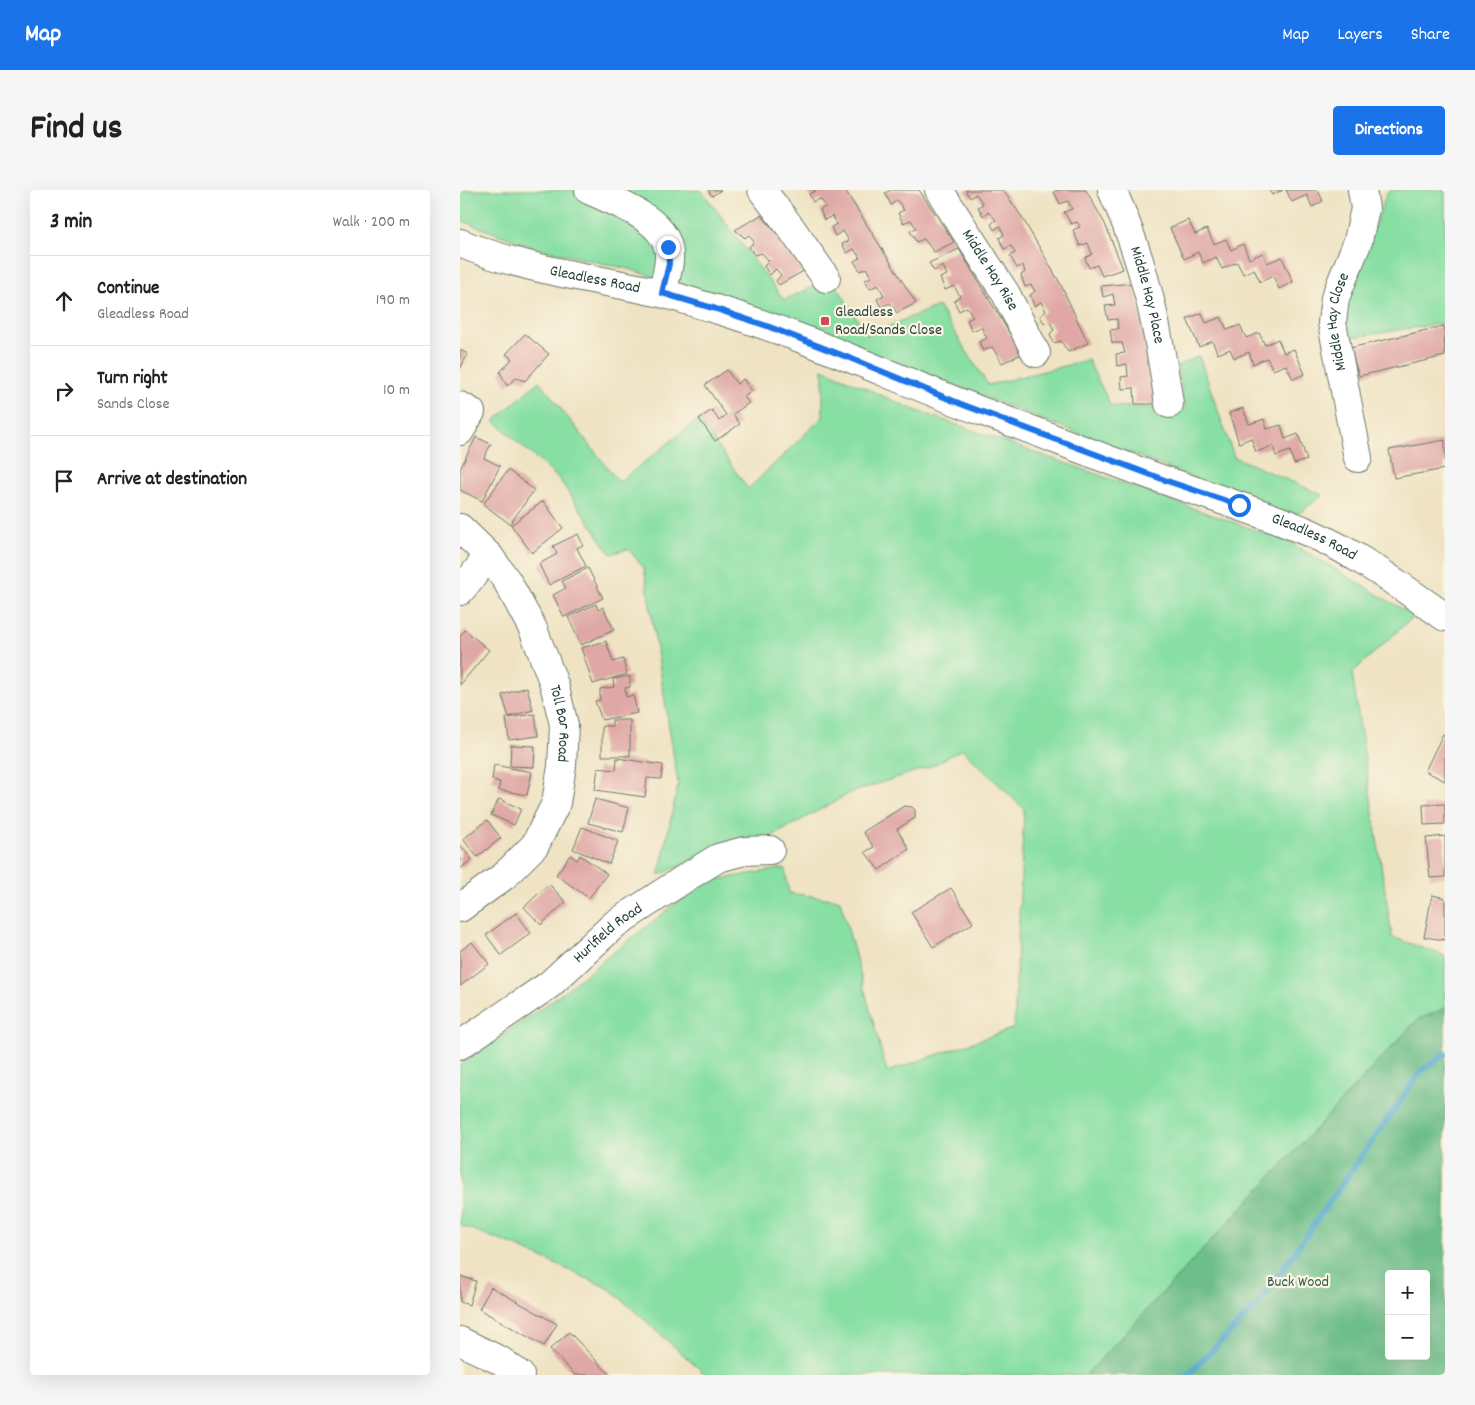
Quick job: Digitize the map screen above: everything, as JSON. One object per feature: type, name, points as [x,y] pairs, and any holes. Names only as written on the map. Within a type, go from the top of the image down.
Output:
[{"type":"street","points":[[589,190],[649,220],[661,232],[668,247],[669,264],[662,293]]},
{"type":"street","points":[[762,190],[826,278]]},
{"type":"street","name":"Middle Hay Rise","points":[[939,190],[1006,294],[1036,353]]},
{"type":"street","name":"Middle Hay Place","points":[[1112,190],[1127,223],[1144,272],[1151,300],[1169,404]]},
{"type":"street","name":"Middle Hay Close","points":[[1358,458],[1332,323],[1335,298],[1358,241],[1365,208],[1362,190]]},
{"type":"street","name":"Gleadless Road","points":[[460,243],[476,250],[534,266],[662,293],[767,326],[961,404],[1170,482],[1233,502],[1312,534],[1368,564],[1445,617]]},
{"type":"street","points":[[460,406],[471,412],[460,431]]},
{"type":"street","name":"Toll Bar Road","points":[[460,528],[489,556],[507,581],[533,629],[554,684],[564,726],[562,766],[556,803],[535,845],[504,876],[460,908]]},
{"type":"street","points":[[460,591],[489,556]]},
{"type":"street","name":"Hurlfield Road","points":[[460,1045],[549,986],[615,924],[718,858],[744,852],[770,850]]},
{"type":"street","points":[[460,1341],[501,1361],[520,1375]]},
{"type":"green space","points":[[460,190],[701,190],[784,300],[832,278],[867,335],[938,306],[988,385],[1088,360],[1111,406],[1185,410],[1177,366],[1199,356],[1234,457],[1323,495],[1294,517],[740,302],[628,269],[532,247],[460,220]]},
{"type":"green space","points":[[1390,190],[1445,190],[1445,323],[1334,340],[1386,195]]},
{"type":"green space","points":[[823,369],[912,409],[1289,542],[1414,616],[1352,673],[1392,937],[1445,956],[1445,1008],[1417,1020],[1086,1375],[706,1375],[610,1289],[518,1247],[460,1225],[460,1065],[553,1000],[703,882],[785,868],[789,893],[840,900],[887,1072],[1014,1028],[1024,809],[962,749],[932,766],[850,793],[767,839],[724,846],[659,875],[678,784],[644,568],[628,549],[611,554],[559,479],[494,421],[539,381],[619,482],[699,419],[748,489],[823,417]]},
{"type":"green space","name":"Buck Wood","points":[[1445,1008],[1445,1375],[1086,1375],[1417,1020]]},
{"type":"building","points":[[708,190],[721,190],[712,196]]},
{"type":"building","points":[[814,190],[845,190],[916,303],[897,313],[890,303],[881,307],[877,299],[884,295],[878,285],[870,289],[865,280],[871,277],[866,268],[860,271],[854,261],[860,258],[854,249],[847,253],[842,244],[849,241],[843,231],[835,236],[831,227],[837,224],[832,216],[824,220],[820,210],[826,206],[820,199],[813,202],[809,194]]},
{"type":"building","points":[[891,190],[919,190],[954,242],[934,252],[924,239],[916,242],[910,231],[916,228],[911,220],[903,223],[898,213],[904,210],[897,200],[891,205],[885,193]]},
{"type":"building","points":[[965,190],[1003,190],[1020,214],[1060,283],[1088,343],[1068,352],[1061,341],[1053,343],[1050,334],[1054,330],[1050,322],[1044,323],[1040,316],[1046,311],[1041,302],[1034,306],[1030,295],[1035,291],[1031,285],[1025,287],[1021,275],[1025,272],[1023,265],[1017,268],[1010,256],[1015,253],[1011,246],[1004,249],[999,238],[1004,235],[1000,226],[994,230],[991,224],[996,220],[988,212],[983,216],[978,207],[983,204],[976,194],[970,198]]},
{"type":"building","points":[[1057,190],[1086,190],[1105,224],[1123,269],[1102,276],[1097,265],[1089,268],[1085,258],[1092,254],[1088,243],[1080,246],[1073,230],[1080,227],[1077,222],[1071,224],[1064,212],[1072,209],[1068,201],[1060,204],[1054,192]]},
{"type":"building","points":[[1269,190],[1283,190],[1272,195]]},
{"type":"building","points":[[1286,190],[1318,190],[1323,201],[1312,207],[1307,195],[1292,202]]},
{"type":"building","points":[[761,215],[807,269],[779,285],[776,281],[781,275],[776,269],[770,275],[764,266],[769,261],[762,253],[755,255],[749,247],[754,242],[749,235],[745,238],[735,230]]},
{"type":"building","points":[[1188,220],[1195,234],[1207,229],[1214,244],[1226,239],[1231,250],[1243,244],[1249,259],[1263,253],[1267,263],[1282,257],[1293,282],[1279,289],[1273,276],[1260,282],[1254,269],[1243,274],[1237,262],[1222,269],[1216,257],[1203,263],[1198,252],[1184,259],[1170,228]]},
{"type":"building","points":[[959,249],[1022,354],[1002,363],[992,347],[983,351],[979,342],[987,338],[981,327],[972,331],[967,320],[973,317],[967,307],[959,311],[954,301],[960,296],[954,286],[945,290],[940,278],[947,275],[943,266],[934,271],[929,263]]},
{"type":"building","points":[[1134,283],[1158,404],[1135,404],[1134,388],[1122,389],[1121,377],[1128,376],[1127,364],[1117,366],[1116,354],[1125,353],[1122,343],[1112,343],[1110,330],[1118,329],[1117,319],[1108,320],[1105,306],[1115,305],[1113,294],[1103,297],[1101,286]]},
{"type":"building","points":[[1202,313],[1206,323],[1221,317],[1227,330],[1240,325],[1246,338],[1259,333],[1265,345],[1278,339],[1284,353],[1294,349],[1305,374],[1293,379],[1286,365],[1273,370],[1267,358],[1253,364],[1249,352],[1234,358],[1230,349],[1218,354],[1212,341],[1199,347],[1187,319]]},
{"type":"building","points":[[1444,326],[1445,356],[1359,376],[1350,348]]},
{"type":"building","points":[[525,334],[549,354],[525,381],[516,378],[507,386],[500,372],[512,359],[506,354]]},
{"type":"building","points":[[460,350],[468,354],[460,369]]},
{"type":"building","points":[[727,370],[737,384],[743,379],[752,391],[744,397],[749,403],[733,414],[740,424],[715,441],[699,419],[712,410],[719,421],[726,415],[705,385]]},
{"type":"building","points":[[1243,408],[1249,424],[1264,419],[1267,429],[1281,425],[1285,439],[1298,434],[1307,460],[1294,464],[1290,451],[1276,456],[1273,446],[1256,452],[1251,438],[1239,443],[1229,413]]},
{"type":"building","points":[[476,437],[491,444],[484,458],[500,466],[482,501],[460,490],[460,469]]},
{"type":"building","points":[[1445,440],[1445,469],[1394,478],[1389,450]]},
{"type":"building","points":[[508,470],[534,490],[510,524],[483,504]]},
{"type":"building","points":[[543,501],[563,528],[532,553],[511,525]]},
{"type":"building","points":[[578,534],[583,545],[577,548],[586,566],[549,585],[539,564],[557,554],[553,546]]},
{"type":"building","points":[[588,568],[603,598],[564,617],[553,595],[566,588],[562,581]]},
{"type":"building","points":[[596,604],[598,610],[603,607],[614,630],[581,645],[568,617]]},
{"type":"building","points":[[465,630],[489,650],[460,685],[460,636]]},
{"type":"building","points":[[606,641],[613,662],[623,659],[627,674],[593,684],[581,648]]},
{"type":"building","points":[[630,676],[630,687],[625,688],[626,697],[633,695],[637,713],[602,720],[595,701],[600,700],[600,689],[614,687],[613,679]]},
{"type":"building","points":[[527,687],[533,710],[509,717],[502,695]]},
{"type":"building","points":[[535,714],[538,736],[509,740],[506,718]]},
{"type":"building","points":[[612,720],[630,720],[630,756],[602,756],[602,726],[612,726]]},
{"type":"building","points":[[1443,734],[1445,735],[1445,781],[1425,771]]},
{"type":"building","points":[[511,745],[535,746],[534,767],[510,766]]},
{"type":"building","points":[[617,758],[663,765],[661,779],[647,778],[645,797],[595,790],[598,768],[616,770]]},
{"type":"building","points":[[494,765],[532,772],[527,795],[498,790],[500,782],[492,780]]},
{"type":"building","points":[[499,799],[521,809],[514,825],[491,815]]},
{"type":"building","points":[[595,799],[629,808],[623,832],[588,823]]},
{"type":"building","points":[[1445,804],[1445,824],[1424,825],[1423,805]]},
{"type":"building","points":[[904,806],[912,807],[915,810],[915,818],[897,829],[909,849],[879,870],[865,852],[874,847],[863,832]]},
{"type":"building","points":[[487,820],[501,838],[477,857],[463,839]]},
{"type":"building","points":[[582,827],[618,841],[609,864],[573,849]]},
{"type":"building","points":[[1445,836],[1445,877],[1430,878],[1426,838]]},
{"type":"building","points":[[460,845],[472,859],[460,869]]},
{"type":"building","points":[[570,855],[577,860],[580,855],[607,874],[589,898],[556,875]]},
{"type":"building","points":[[549,884],[566,902],[541,925],[524,907]]},
{"type":"building","points":[[951,888],[973,923],[933,947],[911,912]]},
{"type":"building","points":[[1432,895],[1445,898],[1445,940],[1424,937]]},
{"type":"building","points":[[516,913],[531,933],[501,955],[486,935]]},
{"type":"building","points":[[472,942],[489,964],[460,986],[460,951]]},
{"type":"building","points":[[460,1276],[476,1281],[469,1305],[460,1302]]},
{"type":"building","points":[[491,1287],[557,1324],[544,1346],[479,1309]]},
{"type":"building","points":[[569,1332],[610,1375],[575,1375],[550,1349]]},
{"type":"waterway","points":[[1187,1375],[1257,1306],[1421,1071],[1445,1054]]},
{"type":"place","name":"Gleadless Road/Sands Close","points":[[825,321]]},
{"type":"route","points":[[668,247],[669,264],[662,293],[767,326],[961,404],[1170,482],[1239,505]]}]
